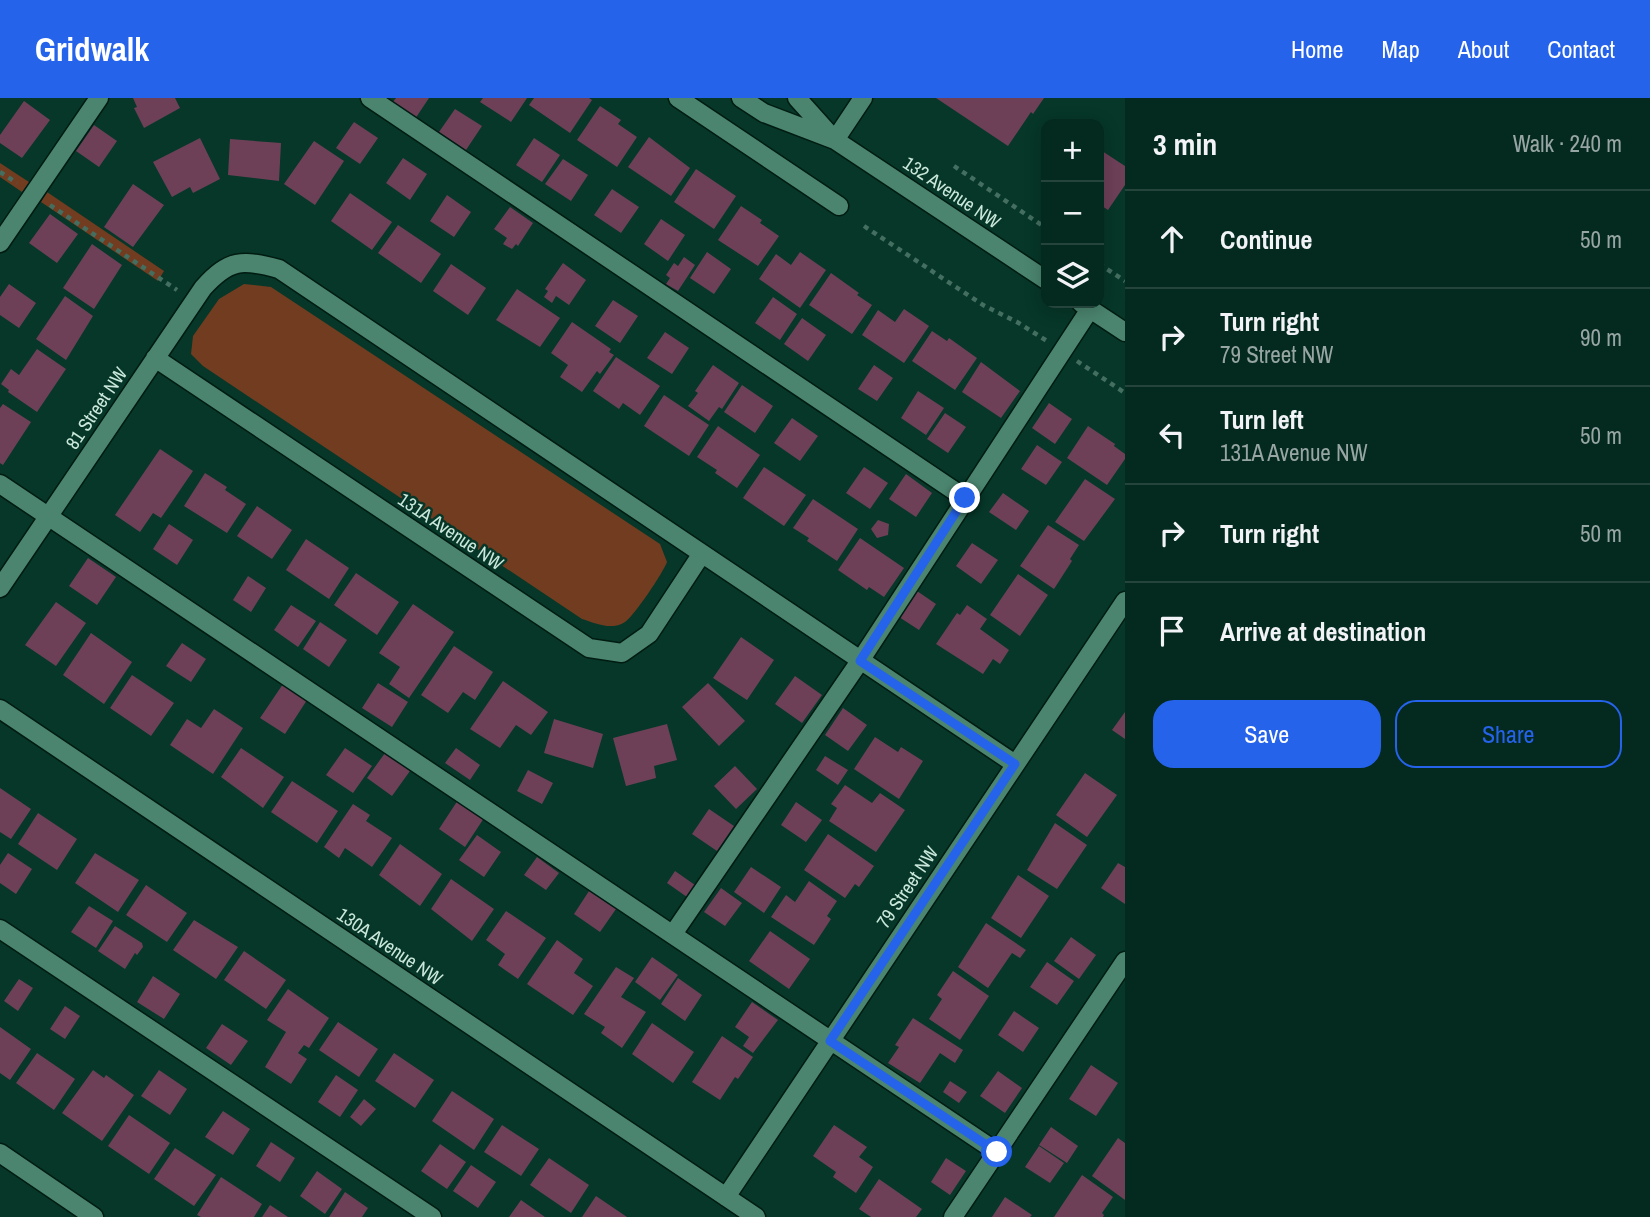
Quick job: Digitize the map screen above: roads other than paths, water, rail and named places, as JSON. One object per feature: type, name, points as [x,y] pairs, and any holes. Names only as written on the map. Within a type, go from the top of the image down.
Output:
[{"type":"street","points":[[0,243],[99,98]]},
{"type":"street","points":[[370,98],[965,498]]},
{"type":"street","points":[[678,98],[839,206]]},
{"type":"street","name":"132 Avenue NW","points":[[741,98],[764,113],[835,140],[1041,277]]},
{"type":"street","name":"132 Avenue NW","points":[[797,98],[835,140]]},
{"type":"street","points":[[835,140],[863,98]]},
{"type":"street","name":"81 Street NW","points":[[0,588],[193,302],[217,272],[236,262],[257,263],[279,270],[701,555]]},
{"type":"street","points":[[673,934],[860,661],[1063,351],[1085,308]]},
{"type":"street","points":[[1089,308],[1125,332]]},
{"type":"street","name":"131A Avenue NW","points":[[155,358],[589,648],[622,653],[649,634],[701,555]]},
{"type":"street","points":[[0,484],[997,1152]]},
{"type":"street","points":[[701,555],[1015,764]]},
{"type":"street","name":"79 Street NW","points":[[726,1197],[1125,601]]},
{"type":"street","name":"130A Avenue NW","points":[[0,709],[756,1217]]},
{"type":"street","points":[[0,929],[432,1217]]},
{"type":"street","points":[[953,1217],[1125,961]]},
{"type":"street","points":[[0,1153],[94,1217]]}]
